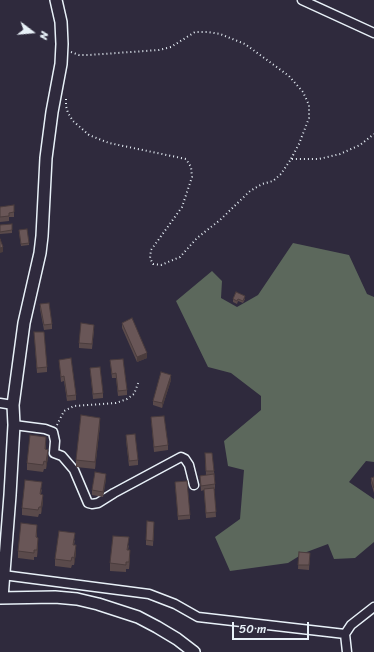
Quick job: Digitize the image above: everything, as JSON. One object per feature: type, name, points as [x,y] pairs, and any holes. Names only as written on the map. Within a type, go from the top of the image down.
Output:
[{"type":"street","points":[[56,0],[62,44],[61,64],[52,112],[46,158],[42,242],[24,323],[13,404],[14,425],[1,598],[54,597],[77,599],[98,604],[138,617],[177,639],[194,652]]},
{"type":"street","points":[[302,0],[374,33]]},
{"type":"street","points":[[0,403],[13,404]]},
{"type":"street","points":[[14,425],[45,429],[53,432],[55,441],[54,453],[62,456],[74,470],[88,503],[98,503],[181,457],[185,459],[189,465],[194,485]]},
{"type":"street","points":[[3,575],[149,594],[175,604],[198,617],[346,634]]},
{"type":"street","points":[[347,652],[346,634],[351,625],[374,607]]},
{"type":"path","points":[[66,96],[68,113],[73,121],[89,135],[109,143],[186,159],[191,167],[192,177],[182,207],[151,250],[150,258],[153,264],[161,265],[180,257],[196,238],[220,220],[250,191],[262,184],[272,181],[281,174],[299,144],[309,118],[309,105],[302,92],[289,76],[245,44],[220,34],[195,32],[171,47],[159,50],[79,55],[68,50],[73,58]]},
{"type":"path","points":[[291,159],[318,159],[340,154],[360,145],[374,134]]},
{"type":"path","points":[[53,432],[64,411],[74,406],[116,403],[127,399],[134,394],[139,381]]},
{"type":"green space","points":[[293,243],[349,255],[367,294],[374,297],[374,462],[366,461],[349,482],[374,499],[374,542],[355,558],[334,559],[328,544],[304,553],[288,563],[230,571],[215,537],[240,519],[244,470],[228,466],[224,441],[261,410],[261,396],[231,373],[208,367],[176,301],[212,271],[222,281],[221,298],[237,307],[258,295]]},
{"type":"building","points":[[14,205],[14,212],[9,213],[9,216],[0,217],[0,207]]},
{"type":"building","points":[[12,224],[12,230],[0,232],[0,225]]},
{"type":"building","points":[[27,229],[29,243],[21,244],[19,230]]},
{"type":"building","points":[[0,239],[3,247],[0,248]]},
{"type":"building","points":[[236,292],[245,296],[243,301],[233,299]]},
{"type":"building","points":[[49,303],[52,324],[44,325],[40,304]]},
{"type":"building","points":[[132,318],[147,353],[137,357],[122,323]]},
{"type":"building","points":[[81,323],[94,325],[92,344],[79,343]]},
{"type":"building","points":[[34,332],[44,332],[47,367],[37,368]]},
{"type":"building","points":[[71,358],[76,395],[67,396],[64,376],[61,377],[59,360]]},
{"type":"building","points":[[123,359],[127,390],[118,391],[116,373],[112,374],[110,360]]},
{"type":"building","points":[[100,367],[103,393],[93,394],[90,368]]},
{"type":"building","points":[[161,372],[171,375],[162,403],[153,401]]},
{"type":"building","points":[[81,415],[100,418],[95,462],[76,460]]},
{"type":"building","points":[[164,416],[168,445],[154,447],[151,417]]},
{"type":"building","points":[[135,434],[138,460],[129,461],[126,435]]},
{"type":"building","points":[[30,435],[46,437],[45,449],[48,450],[46,462],[44,461],[43,465],[27,463]]},
{"type":"building","points":[[205,453],[212,453],[214,471],[206,471]]},
{"type":"building","points":[[95,472],[106,474],[103,492],[92,490]]},
{"type":"building","points":[[214,474],[215,484],[201,486],[200,476]]},
{"type":"building","points":[[374,477],[374,488],[371,478]]},
{"type":"building","points":[[25,480],[42,482],[40,494],[43,495],[41,507],[39,507],[38,510],[22,508]]},
{"type":"building","points":[[187,481],[190,515],[178,516],[175,482]]},
{"type":"building","points":[[214,488],[216,512],[206,513],[204,489]]},
{"type":"building","points":[[147,521],[154,522],[153,541],[146,540]]},
{"type":"building","points":[[21,523],[37,525],[37,550],[34,550],[34,553],[18,551]]},
{"type":"building","points":[[59,531],[75,533],[73,545],[76,545],[74,558],[72,557],[71,561],[55,559]]},
{"type":"building","points":[[113,536],[129,537],[127,550],[130,550],[129,562],[126,562],[126,565],[110,563]]},
{"type":"building","points":[[299,552],[310,553],[309,565],[298,565]]}]
